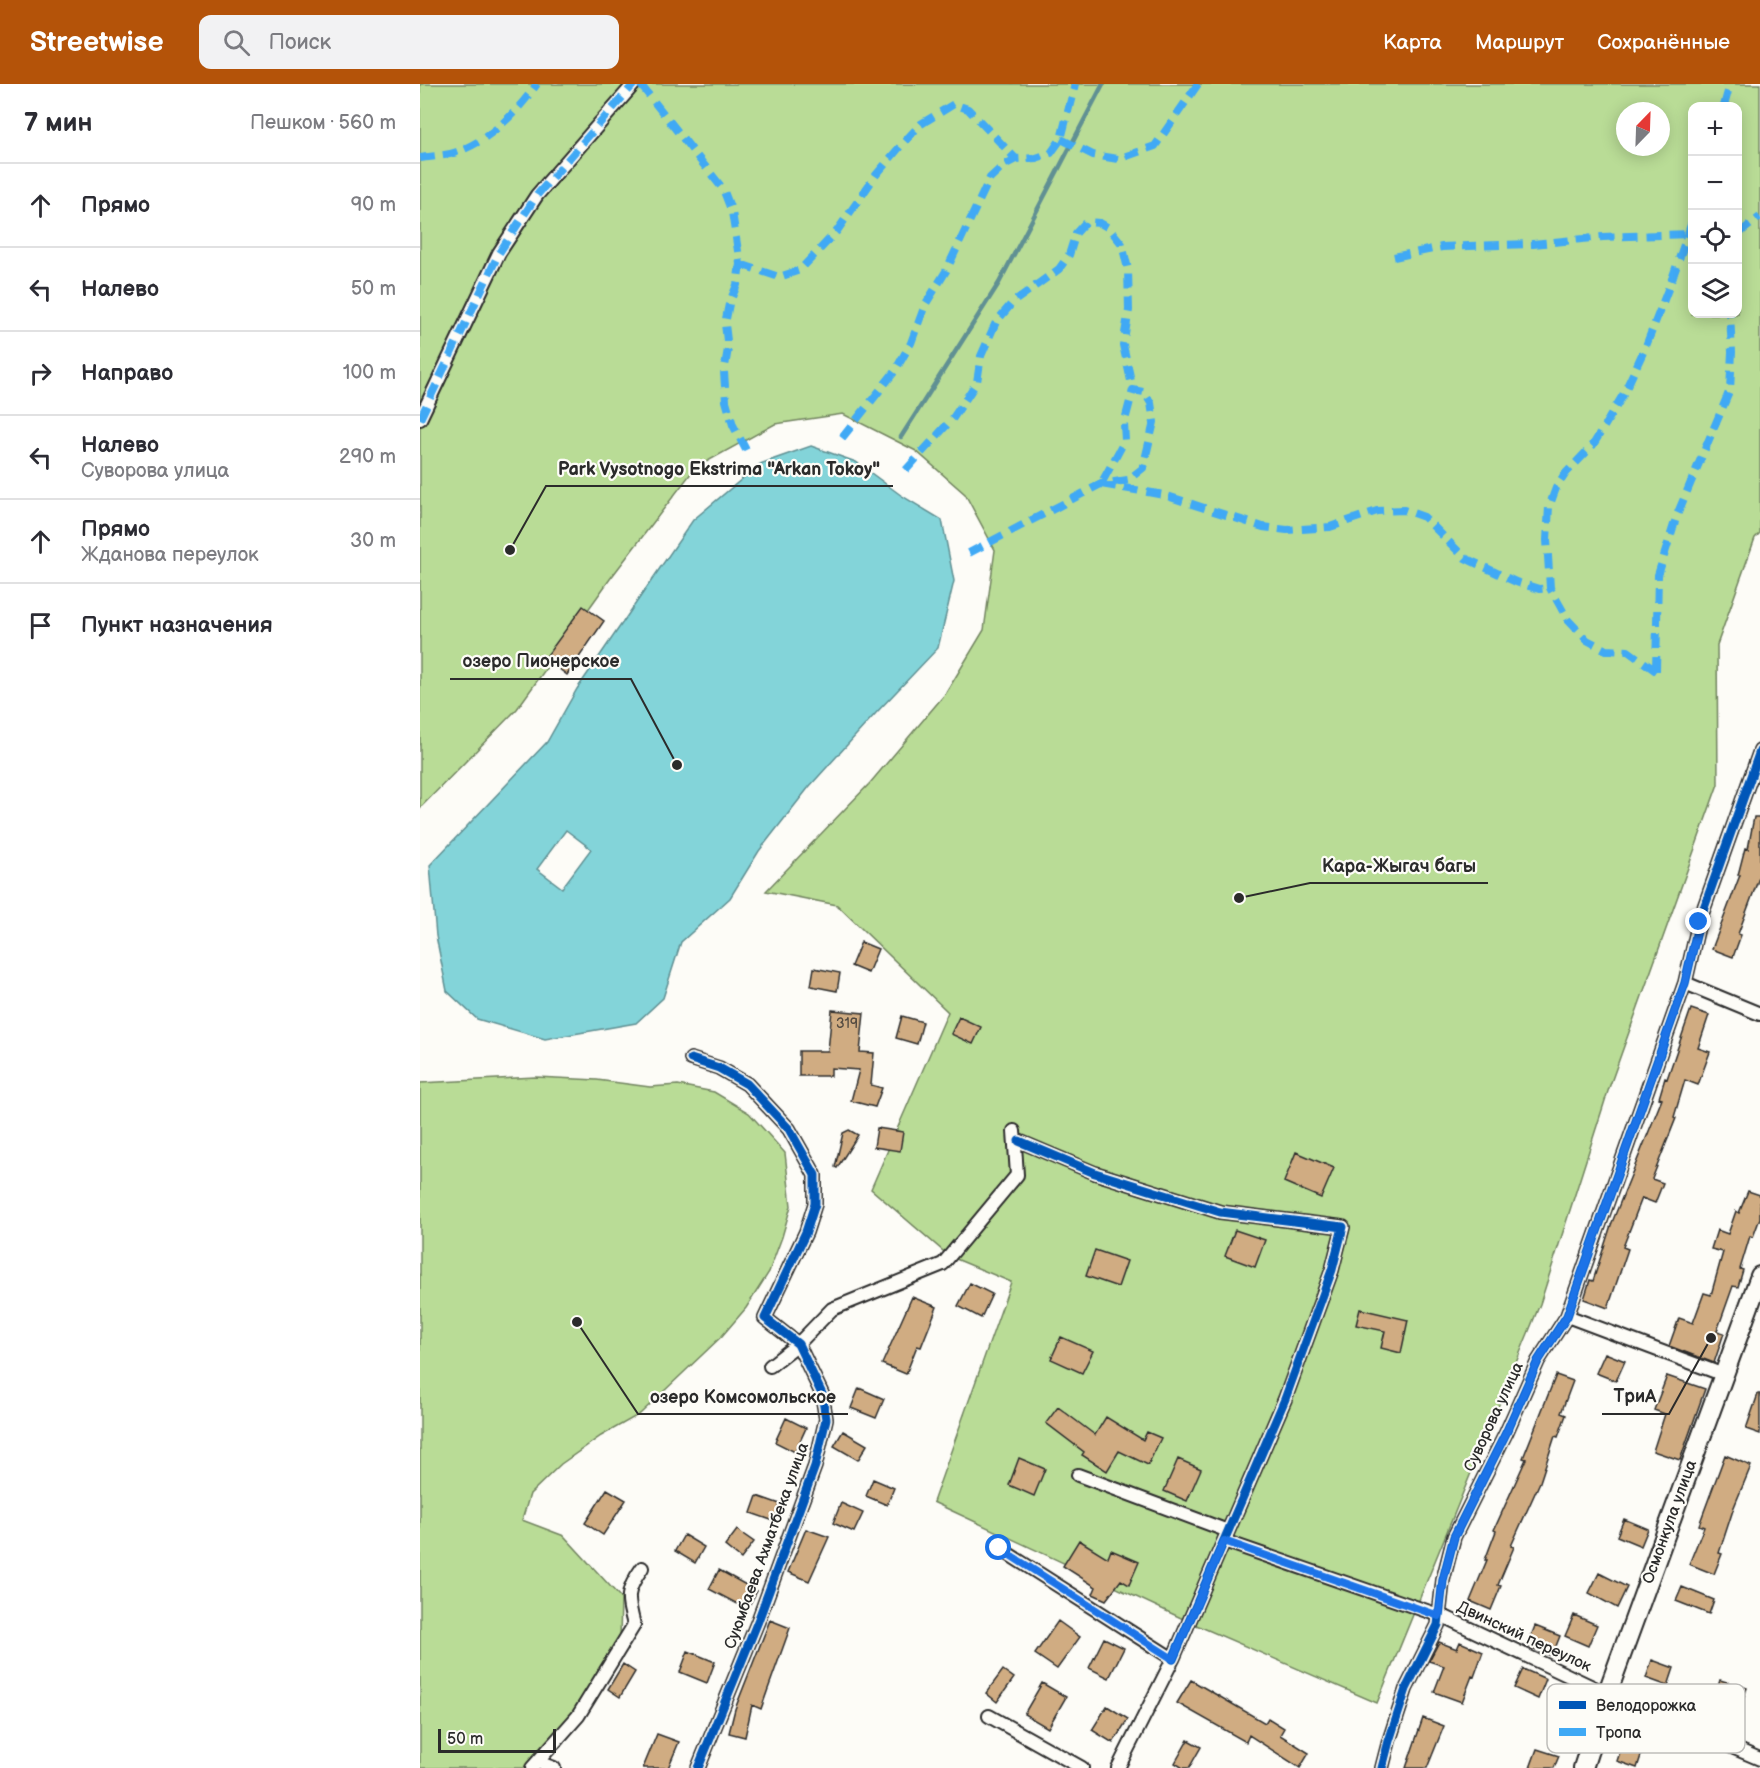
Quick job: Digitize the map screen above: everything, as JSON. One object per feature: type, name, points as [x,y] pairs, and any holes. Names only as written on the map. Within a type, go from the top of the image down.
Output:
[{"type":"street","points":[[420,419],[499,253],[537,195],[634,84]]},
{"type":"street","name":"Суворова улица","points":[[1382,1768],[1406,1689],[1438,1625],[1443,1580],[1454,1537],[1506,1433],[1538,1361],[1567,1316],[1685,983],[1699,922],[1760,751]]},
{"type":"street","points":[[1685,983],[1760,1014]]},
{"type":"street","name":"Суюмбаева Ахматбека улица","points":[[691,1059],[719,1068],[747,1084],[789,1129],[815,1175],[815,1204],[806,1232],[765,1318],[798,1344],[822,1394],[826,1419],[815,1466],[758,1621],[698,1768]]},
{"type":"street","points":[[770,1366],[798,1344],[832,1308],[858,1300],[909,1276],[943,1264],[1017,1175],[1017,1136],[1095,1173],[1220,1212],[1343,1227],[1332,1270],[1285,1399],[1173,1659],[1118,1768]]},
{"type":"street","name":"Осмонкула улица","points":[[1612,1684],[1760,1276]]},
{"type":"street","points":[[1567,1316],[1724,1374]]},
{"type":"street","name":"Двинский переулок","points":[[1078,1475],[1226,1536],[1439,1616],[1586,1684]]},
{"type":"street","points":[[999,1548],[1173,1659]]},
{"type":"street","points":[[535,1765],[578,1716],[634,1625],[627,1598],[634,1579],[642,1568]]},
{"type":"street","points":[[989,1716],[1082,1768]]},
{"type":"street","name":"Осмонкула улица","points":[[1583,1768],[1588,1753]]},
{"type":"street","name":"Двинский переулок","points":[[1745,1753],[1760,1759]]},
{"type":"street","points":[[535,1765],[554,1768]]},
{"type":"green space","points":[[420,84],[1760,84],[1760,533],[1755,538],[1717,645],[1718,784],[1609,1088],[1540,1304],[1377,1703],[1194,1624],[933,1502],[1011,1282],[949,1256],[871,1189],[948,1012],[837,905],[766,891],[870,783],[946,693],[984,630],[995,550],[965,494],[916,451],[843,414],[775,424],[695,468],[610,579],[517,709],[420,808]]},
{"type":"green space","points":[[536,1077],[597,1080],[650,1087],[678,1085],[714,1092],[749,1113],[785,1153],[791,1206],[769,1272],[746,1308],[722,1336],[640,1414],[601,1436],[561,1464],[530,1494],[522,1520],[564,1536],[621,1598],[620,1639],[578,1707],[524,1768],[420,1768],[420,1083]]},
{"type":"water","points":[[811,446],[856,462],[902,496],[942,520],[954,581],[938,648],[809,787],[759,851],[730,898],[681,942],[663,998],[636,1023],[545,1039],[477,1019],[447,991],[436,936],[430,865],[547,742],[577,689],[693,520],[760,464]],"holes":[[[566,830],[591,849],[562,888],[537,869]]]},
{"type":"building","points":[[583,606],[604,621],[567,675],[545,658]]},
{"type":"building","points":[[1754,817],[1760,817],[1760,875],[1738,934],[1741,935],[1733,957],[1712,949],[1740,875],[1738,875],[1745,848],[1748,849]]},
{"type":"building","points":[[861,942],[878,949],[868,973],[851,966]]},
{"type":"building","points":[[814,968],[840,973],[837,991],[811,986]]},
{"type":"building","points":[[1691,1009],[1709,1015],[1698,1048],[1710,1052],[1698,1085],[1685,1080],[1674,1117],[1676,1118],[1652,1179],[1663,1183],[1655,1203],[1642,1198],[1623,1247],[1628,1249],[1608,1308],[1584,1299],[1590,1280],[1593,1281],[1611,1225],[1662,1099],[1659,1098],[1665,1078],[1667,1079]]},
{"type":"building","points":[[832,1010],[864,1013],[860,1052],[874,1053],[871,1085],[882,1088],[875,1107],[851,1101],[859,1070],[831,1068],[831,1076],[799,1076],[799,1051],[828,1051]]},
{"type":"building","points":[[902,1016],[923,1022],[917,1044],[896,1038]]},
{"type":"building","points":[[959,1017],[981,1027],[973,1044],[951,1034]]},
{"type":"building","points":[[877,1128],[903,1132],[900,1151],[874,1147]]},
{"type":"building","points":[[849,1130],[858,1135],[837,1168],[835,1167],[843,1133]]},
{"type":"building","points":[[1296,1152],[1334,1168],[1321,1198],[1284,1182]]},
{"type":"building","points":[[1748,1191],[1760,1195],[1760,1218],[1753,1237],[1750,1236],[1740,1269],[1743,1270],[1738,1287],[1733,1286],[1717,1331],[1724,1333],[1714,1363],[1669,1346],[1679,1318],[1693,1323],[1704,1293],[1711,1295],[1723,1252],[1711,1249],[1717,1230],[1728,1234],[1736,1211],[1739,1213]]},
{"type":"building","points":[[1235,1230],[1265,1240],[1255,1267],[1225,1256]]},
{"type":"building","points":[[1095,1250],[1127,1261],[1118,1287],[1086,1276]]},
{"type":"building","points":[[970,1283],[992,1294],[981,1318],[958,1306]]},
{"type":"building","points":[[912,1297],[937,1307],[921,1347],[917,1346],[906,1374],[882,1364]]},
{"type":"building","points":[[1360,1309],[1408,1320],[1401,1353],[1381,1348],[1385,1331],[1356,1325]]},
{"type":"building","points":[[1061,1337],[1093,1351],[1082,1373],[1051,1359]]},
{"type":"building","points":[[1605,1353],[1625,1361],[1616,1381],[1596,1373]]},
{"type":"building","points":[[1556,1375],[1573,1381],[1561,1413],[1566,1415],[1558,1437],[1555,1436],[1540,1482],[1511,1546],[1514,1547],[1498,1585],[1501,1586],[1491,1610],[1470,1601],[1487,1560],[1485,1560],[1496,1531],[1494,1530],[1526,1459],[1523,1458]]},
{"type":"building","points":[[1667,1376],[1705,1389],[1680,1460],[1653,1451],[1665,1414],[1654,1410]]},
{"type":"building","points":[[859,1388],[884,1399],[876,1418],[851,1408]]},
{"type":"building","points":[[1758,1394],[1760,1394],[1760,1434],[1746,1429]]},
{"type":"building","points":[[1058,1407],[1095,1435],[1106,1417],[1143,1440],[1147,1432],[1161,1438],[1148,1465],[1119,1451],[1107,1471],[1082,1455],[1084,1452],[1046,1423]]},
{"type":"building","points":[[786,1418],[806,1428],[795,1452],[775,1442]]},
{"type":"building","points":[[843,1431],[867,1445],[858,1460],[834,1446]]},
{"type":"building","points":[[1725,1455],[1751,1466],[1734,1507],[1719,1553],[1722,1554],[1714,1574],[1689,1564],[1704,1527],[1699,1525]]},
{"type":"building","points":[[1019,1458],[1045,1469],[1034,1496],[1009,1485]]},
{"type":"building","points":[[1178,1459],[1201,1469],[1187,1501],[1164,1491]]},
{"type":"building","points":[[873,1479],[894,1488],[887,1505],[866,1496]]},
{"type":"building","points":[[607,1489],[626,1500],[603,1535],[585,1523]]},
{"type":"building","points":[[757,1496],[780,1504],[774,1521],[751,1513]]},
{"type":"building","points":[[841,1503],[863,1513],[854,1532],[833,1523]]},
{"type":"building","points":[[1624,1519],[1648,1529],[1641,1546],[1617,1536]]},
{"type":"building","points":[[806,1529],[829,1537],[809,1581],[788,1572]]},
{"type":"building","points":[[737,1530],[754,1542],[741,1559],[725,1546]]},
{"type":"building","points":[[684,1535],[704,1547],[695,1563],[675,1551]]},
{"type":"building","points":[[1079,1540],[1108,1558],[1111,1550],[1139,1562],[1129,1585],[1121,1580],[1106,1600],[1093,1594],[1096,1587],[1063,1566]]},
{"type":"building","points":[[719,1570],[757,1591],[747,1609],[709,1589]]},
{"type":"building","points":[[1599,1573],[1627,1587],[1617,1608],[1589,1593]]},
{"type":"building","points":[[1682,1587],[1714,1600],[1709,1614],[1676,1601]]},
{"type":"building","points":[[1574,1615],[1597,1625],[1588,1646],[1565,1636]]},
{"type":"building","points":[[770,1620],[790,1628],[761,1709],[752,1705],[745,1737],[729,1733],[735,1709]]},
{"type":"building","points":[[1058,1621],[1080,1637],[1057,1669],[1035,1654]]},
{"type":"building","points":[[1535,1626],[1560,1636],[1552,1656],[1527,1646]]},
{"type":"building","points":[[1104,1638],[1124,1648],[1109,1678],[1089,1668]]},
{"type":"building","points":[[1439,1642],[1457,1649],[1460,1642],[1483,1652],[1462,1702],[1434,1692],[1444,1666],[1429,1661]]},
{"type":"building","points":[[688,1651],[715,1662],[707,1683],[680,1672]]},
{"type":"building","points":[[1652,1660],[1674,1668],[1669,1684],[1646,1678]]},
{"type":"building","points":[[623,1664],[635,1672],[620,1697],[608,1689]]},
{"type":"building","points":[[1523,1669],[1546,1679],[1538,1699],[1514,1688]]},
{"type":"building","points":[[1003,1670],[1014,1678],[997,1702],[986,1693]]},
{"type":"building","points":[[1191,1680],[1265,1723],[1268,1718],[1284,1728],[1280,1735],[1309,1753],[1300,1768],[1249,1735],[1246,1742],[1177,1703]]},
{"type":"building","points":[[1720,1680],[1734,1684],[1719,1684]]},
{"type":"building","points":[[1042,1683],[1066,1697],[1048,1728],[1024,1714]]},
{"type":"building","points":[[1107,1706],[1128,1719],[1113,1743],[1092,1730]]},
{"type":"building","points":[[1423,1718],[1444,1726],[1427,1768],[1406,1768]]},
{"type":"building","points":[[657,1734],[679,1742],[668,1768],[643,1768]]},
{"type":"building","points":[[1188,1740],[1201,1747],[1189,1768],[1183,1768],[1175,1763]]},
{"type":"building","points":[[1537,1749],[1559,1756],[1554,1768],[1530,1768]]},
{"type":"building","points":[[1620,1753],[1642,1753],[1637,1768],[1617,1761]]},
{"type":"waterway","points":[[901,437],[999,283],[1103,84]]},
{"type":"marked path","points":[[420,158],[453,153],[481,140],[502,124],[537,84]]},
{"type":"marked path","points":[[420,419],[499,253],[537,195],[634,84]]},
{"type":"marked path","points":[[640,84],[723,189],[732,212],[740,264],[737,285],[729,304],[725,324],[728,349],[724,372],[726,401],[733,425],[746,450]]},
{"type":"marked path","points":[[842,438],[895,371],[911,343],[925,305],[946,271],[990,178],[1004,165],[1016,159],[1036,158],[1051,153],[1061,139],[1075,84]]},
{"type":"marked path","points":[[1061,139],[1093,155],[1118,159],[1155,146],[1198,84]]},
{"type":"marked path","points":[[1725,102],[1730,84]]},
{"type":"marked path","points":[[740,264],[779,277],[800,270],[837,231],[876,175],[904,142],[921,124],[954,104],[968,109],[1016,159]]},
{"type":"marked path","points":[[1742,231],[1760,217]]},
{"type":"marked path","points":[[906,470],[953,418],[977,382],[981,356],[996,322],[1013,302],[1059,269],[1069,255],[1076,233],[1086,222],[1100,223],[1109,228],[1122,244],[1128,269],[1129,310],[1123,345],[1133,390]]},
{"type":"marked path","points":[[1656,671],[1628,651],[1606,650],[1587,640],[1568,620],[1550,588],[1547,540],[1549,507],[1556,488],[1566,473],[1593,445],[1623,395],[1646,346],[1688,233]]},
{"type":"marked path","points":[[1394,257],[1442,247],[1688,234]]},
{"type":"marked path","points":[[1656,671],[1658,575],[1677,515],[1730,390],[1732,352],[1730,318]]},
{"type":"marked path","points":[[969,553],[1101,484],[1128,480],[1143,468],[1154,422],[1151,403],[1144,392],[1133,390],[1124,424],[1125,440],[1101,484]]},
{"type":"marked path","points":[[1101,484],[1164,495],[1263,527],[1287,530],[1330,527],[1377,511],[1404,510],[1424,517],[1465,558],[1516,582],[1539,589],[1550,588]]},
{"type":"cycle path","points":[[1382,1768],[1406,1689],[1438,1625],[1443,1580],[1454,1537],[1506,1433],[1538,1361],[1567,1316],[1685,983],[1699,922],[1760,751]]},
{"type":"cycle path","points":[[691,1059],[719,1068],[747,1084],[789,1129],[815,1175],[815,1204],[806,1232],[765,1318],[798,1344],[822,1394],[826,1419],[815,1466],[758,1621],[698,1768]]},
{"type":"cycle path","points":[[1019,1141],[1095,1173],[1220,1212],[1343,1227],[1332,1270],[1285,1399],[1173,1659]]},
{"type":"place","name":"Park Vysotnogo Ekstrima \"Arkan Tokoy\"","points":[[510,550]]},
{"type":"place","name":"озеро Пионерское","points":[[677,765]]},
{"type":"place","name":"Кара-Жыгач багы","points":[[1239,898]]},
{"type":"place","name":"озеро Комсомольское","points":[[577,1322]]},
{"type":"place","name":"ТриА","points":[[1711,1338]]},
{"type":"route","points":[[999,1548],[1173,1659],[1224,1541],[1439,1616],[1443,1580],[1454,1537],[1506,1433],[1538,1361],[1567,1316],[1685,983],[1699,922]]}]
